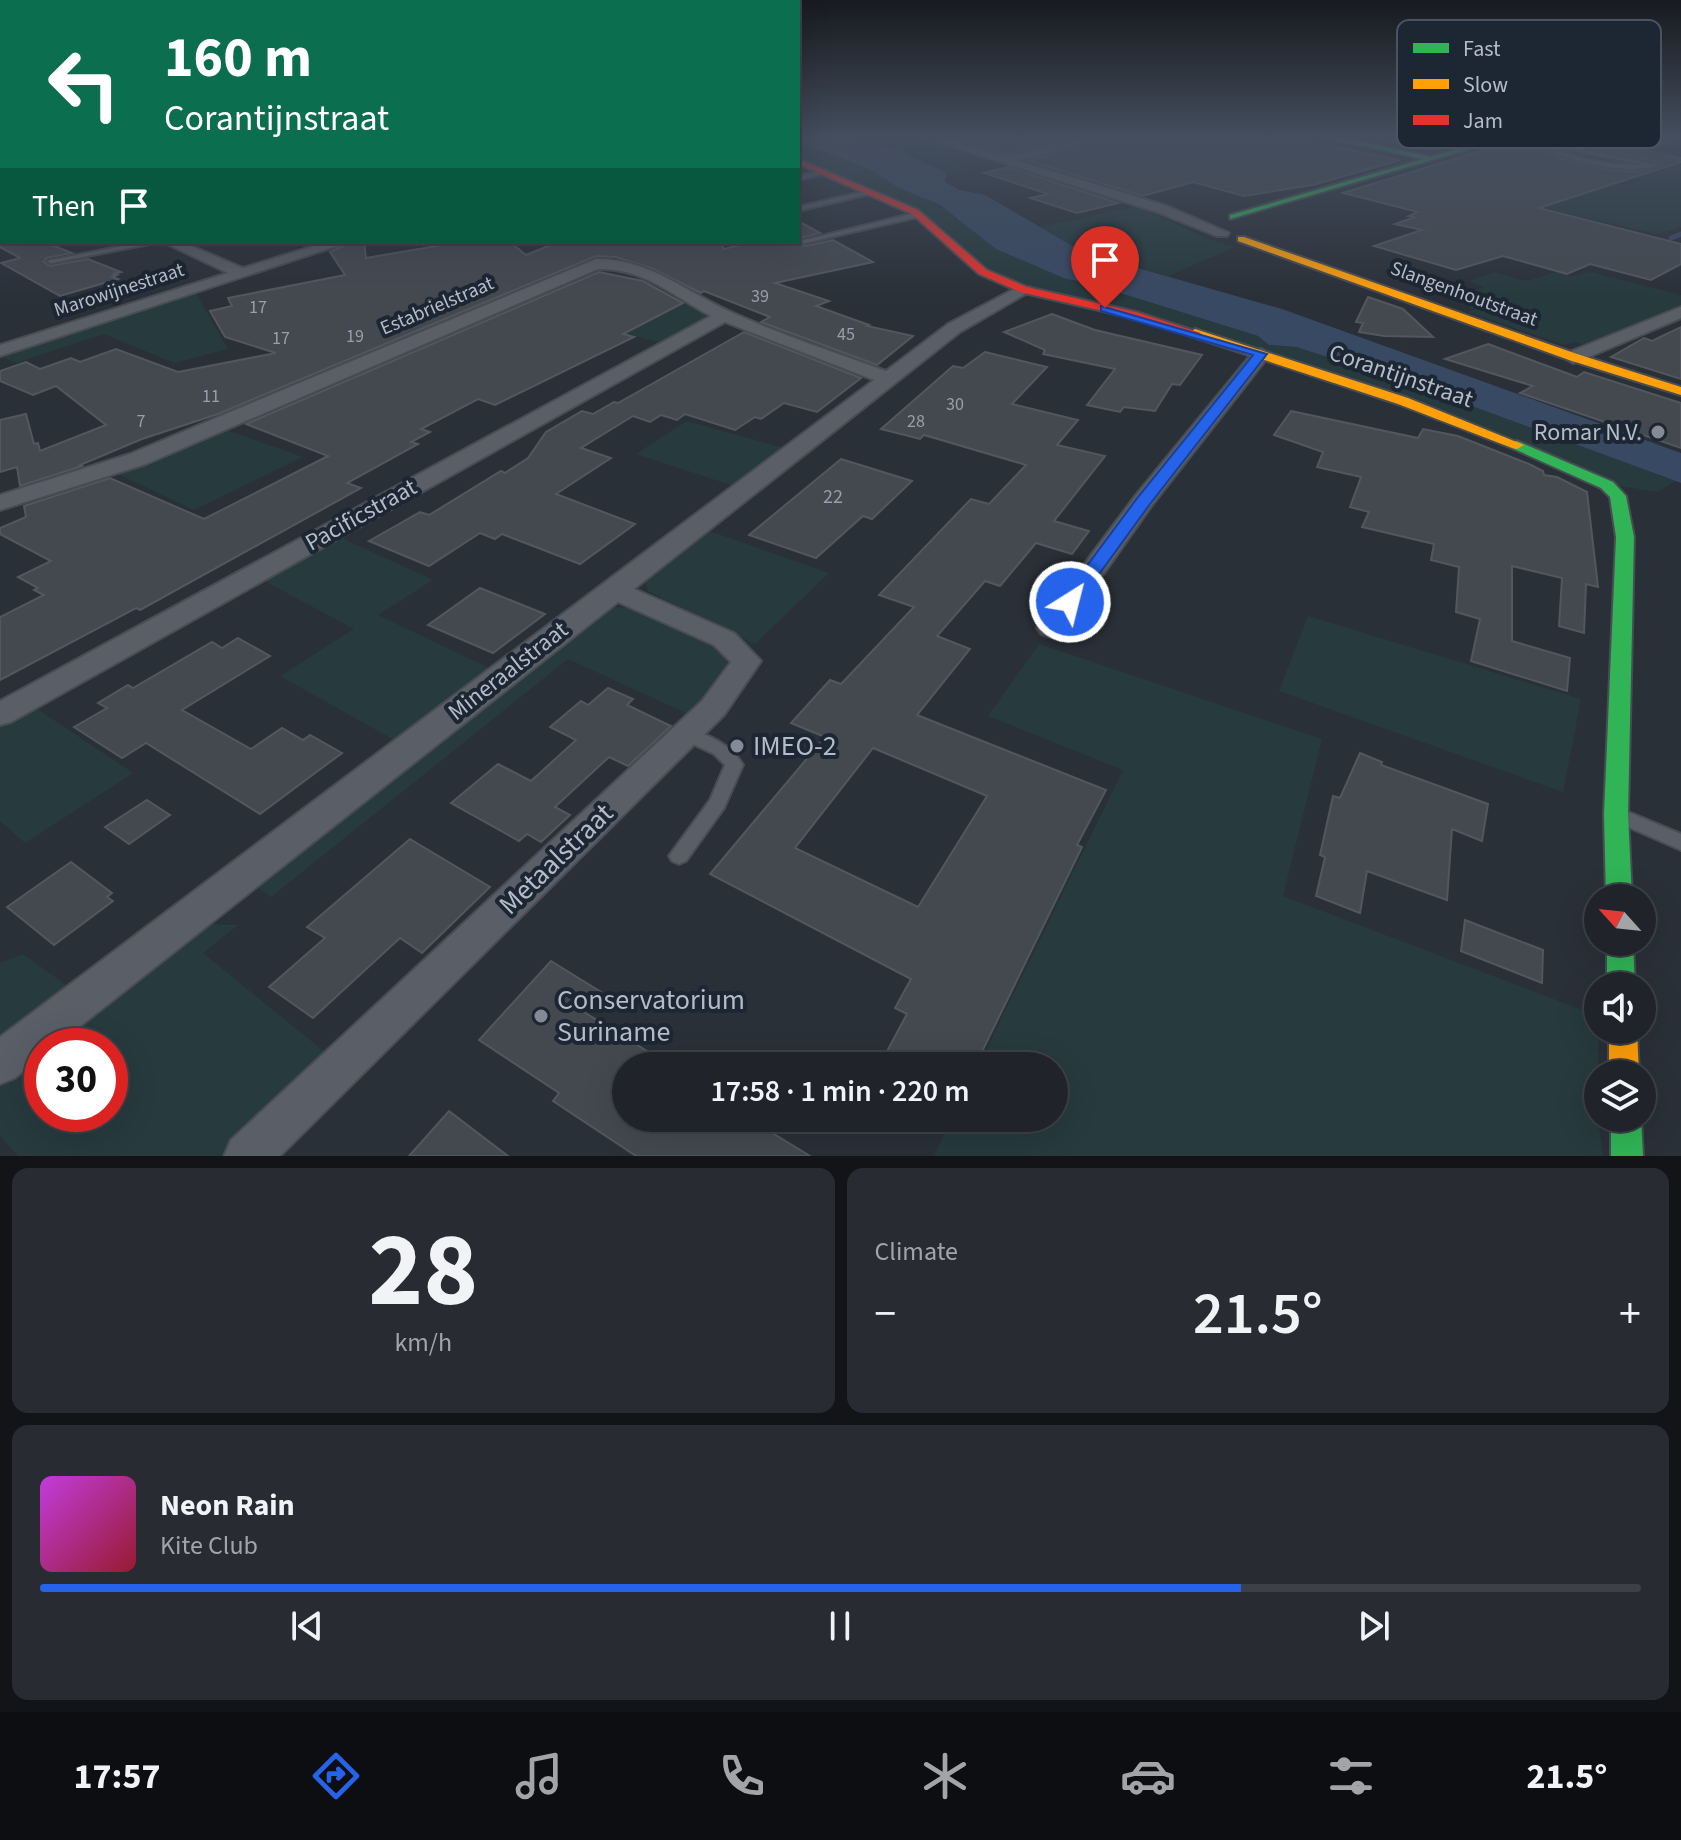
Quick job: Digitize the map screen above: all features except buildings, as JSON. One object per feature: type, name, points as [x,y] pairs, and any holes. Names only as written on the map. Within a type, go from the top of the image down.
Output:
[{"type":"street","name":"Corantijnstraat","points":[[866,190],[919,214],[983,272],[1024,290],[1132,314],[1261,354],[1475,427],[1607,485],[1618,496],[1625,537],[1616,814],[1618,884]]},
{"type":"street","points":[[1100,190],[1162,209],[1226,223],[1258,217],[1283,222],[1275,213],[1283,202]]},
{"type":"street","points":[[1226,223],[1325,190]]},
{"type":"street","points":[[1226,223],[1241,239],[1341,273]]},
{"type":"street","points":[[1241,239],[1270,242],[1293,239],[1302,252],[1341,273]]},
{"type":"street","points":[[175,244],[243,274]]},
{"type":"street","name":"Marowijnestraat","points":[[0,351],[336,244]]},
{"type":"street","name":"Estabrielstraat","points":[[0,503],[138,459],[596,264],[613,262],[638,266],[723,316],[888,378]]},
{"type":"street","name":"Slangenhoutstraat","points":[[1341,273],[1573,357],[1681,391]]},
{"type":"street","name":"Mineraalstraat","points":[[0,1063],[954,328],[1024,290]]},
{"type":"street","points":[[1573,357],[1680,314]]},
{"type":"street","name":"Pacificstraat","points":[[0,714],[723,316]]},
{"type":"street","points":[[1051,628],[1144,500],[1261,354]]},
{"type":"street","name":"Metaalstraat","points":[[247,1156],[713,708],[747,661],[724,639],[613,590]]},
{"type":"lane","points":[[800,209],[871,192]]},
{"type":"lane","points":[[805,241],[919,214]]},
{"type":"lane","points":[[51,261],[145,244]]},
{"type":"lane","points":[[679,856],[718,803],[734,765],[731,758],[721,751],[686,734]]},
{"type":"lane","points":[[1616,814],[1681,842]]},
{"type":"green space","points":[[865,190],[907,190],[943,208],[1012,251],[1068,278],[1258,336],[1269,345],[1296,347],[1415,385],[1675,481],[1658,492],[1620,486],[1524,443],[1026,286],[984,267],[941,226]]},
{"type":"green space","points":[[1531,190],[1681,190],[1681,227],[1656,234],[1498,197]]},
{"type":"green space","points":[[1138,206],[1208,239],[1235,247],[1168,276],[1074,247],[1040,227]]},
{"type":"green space","points":[[1494,272],[1526,281],[1557,272],[1571,276],[1590,272],[1681,295],[1681,305],[1587,345],[1575,342],[1564,345],[1468,312],[1474,309],[1452,301],[1484,287],[1470,281]]},
{"type":"green space","points":[[196,293],[228,349],[174,363],[104,334],[16,363],[0,356]]},
{"type":"green space","points":[[683,298],[703,312],[705,318],[662,343],[617,332]]},
{"type":"green space","points":[[687,421],[787,449],[737,487],[636,454]]},
{"type":"green space","points":[[221,428],[303,457],[194,510],[116,473]]},
{"type":"green space","points":[[704,529],[829,573],[755,644],[648,591],[645,580]]},
{"type":"green space","points":[[335,535],[433,580],[378,615],[493,670],[398,742],[280,676],[354,629],[257,577]]},
{"type":"green space","points":[[616,607],[630,608],[723,650],[729,658],[720,683],[690,715],[568,659],[271,897],[258,888],[601,613]]},
{"type":"green space","points":[[1308,616],[1581,699],[1563,792],[1279,691]]},
{"type":"green space","points":[[1039,644],[1322,739],[1283,896],[1584,1011],[1584,1044],[1598,1044],[1598,1060],[1584,1060],[1584,1132],[1600,1132],[1603,1156],[934,1156],[945,1132],[1068,1132],[1068,1052],[985,1052],[1123,770],[988,716]]},
{"type":"green space","points":[[31,705],[133,773],[25,843],[0,821],[0,724]]},
{"type":"green space","points":[[210,924],[238,925],[203,953],[332,1058],[227,1156],[18,1156],[0,1136],[0,1085],[24,1066],[24,1132],[128,1132],[128,1028],[74,1028]]},
{"type":"green space","points":[[23,954],[73,990],[0,1045],[0,963]]},
{"type":"water","points":[[904,190],[960,190],[985,195],[1074,247],[1282,309],[1681,453],[1681,483],[1415,385],[1296,347],[1269,345],[1258,336],[1085,282],[1066,279],[996,249],[940,205]]},
{"type":"waterway","points":[[1671,238],[1681,234]]},
{"type":"traffic: fast","points":[[1233,217],[1326,190]]},
{"type":"traffic: fast","points":[[1517,445],[1607,485],[1618,496],[1625,537],[1616,814],[1618,884]]},
{"type":"traffic: fast","points":[[1620,956],[1621,972]]},
{"type":"traffic: fast","points":[[1626,1132],[1627,1156]]},
{"type":"traffic: slow","points":[[1241,239],[1573,357],[1681,391]]},
{"type":"traffic: slow","points":[[1195,333],[1403,401],[1517,445]]},
{"type":"traffic: slow","points":[[1623,1044],[1624,1060]]},
{"type":"traffic: jam","points":[[864,190],[915,212],[983,272],[1024,290],[1132,314],[1195,333]]},
{"type":"place","name":"Romar N.V.","points":[[1658,432]]},
{"type":"place","name":"IMEO-2","points":[[737,746]]},
{"type":"place","name":"Conservatorium Suriname","points":[[541,1016]]},
{"type":"route","points":[[1070,602],[1144,500],[1261,354],[1105,308]]}]
